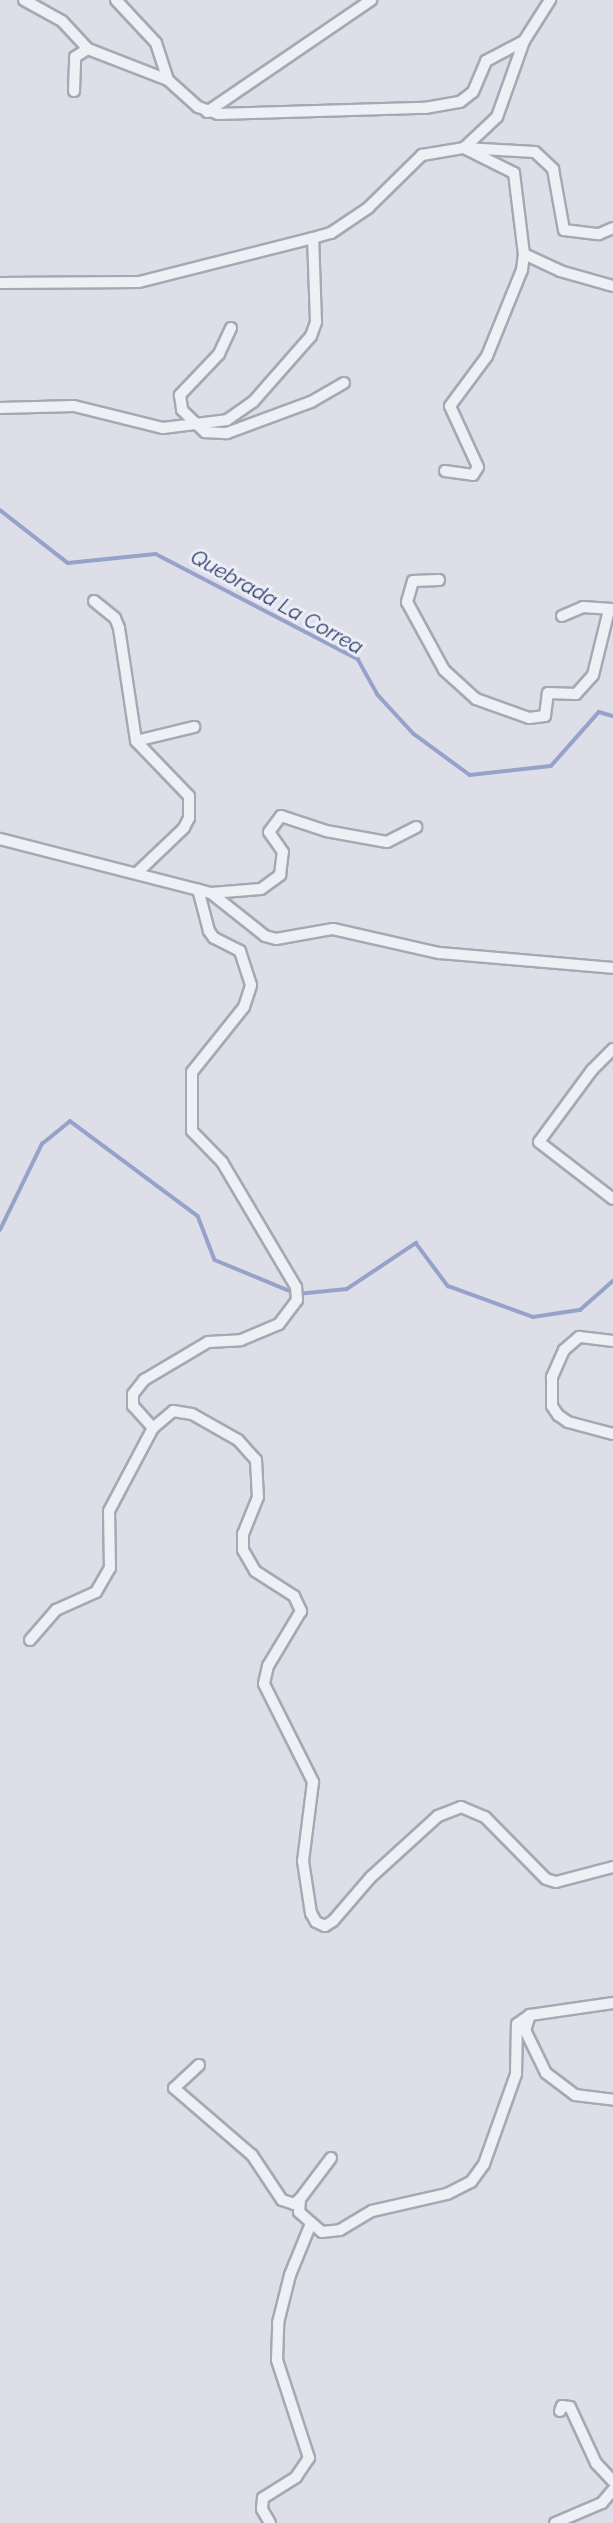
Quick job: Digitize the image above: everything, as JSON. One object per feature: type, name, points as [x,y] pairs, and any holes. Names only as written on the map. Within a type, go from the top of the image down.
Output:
[{"type":"street","points":[[24,0],[62,21],[88,49],[168,80],[207,112],[425,108],[460,102],[473,92],[486,61],[524,41]]},
{"type":"street","points":[[116,0],[156,43],[168,80]]},
{"type":"street","points":[[207,112],[371,0]]},
{"type":"street","points":[[464,148],[497,117],[524,41],[550,0]]},
{"type":"street","points":[[74,91],[75,57],[88,49]]},
{"type":"street","points":[[445,471],[473,475],[478,467],[450,406],[487,356],[522,270],[524,254],[514,173],[464,148]]},
{"type":"street","points":[[0,284],[139,282],[331,233],[368,208],[422,155],[464,148],[535,152],[553,169],[564,230],[599,234],[613,228]]},
{"type":"street","points":[[0,408],[74,406],[163,428],[197,427],[227,420],[253,402],[311,336],[316,322],[313,238]]},
{"type":"street","points":[[524,254],[560,271],[613,286]]},
{"type":"street","points":[[231,328],[219,354],[180,395],[181,410],[197,427],[214,435],[227,433],[311,402],[344,383]]},
{"type":"street","points":[[439,580],[413,581],[407,601],[444,670],[476,699],[529,718],[545,716],[548,693],[576,694],[593,675],[611,609],[583,607],[562,616]]},
{"type":"street","points":[[94,601],[114,618],[119,628],[136,741],[189,796],[190,807],[184,828],[138,872]]},
{"type":"street","points":[[136,741],[194,727]]},
{"type":"street","points":[[211,893],[261,889],[280,875],[284,852],[269,832],[281,816],[326,831],[387,842],[416,827]]},
{"type":"street","points":[[0,839],[138,872],[211,893],[265,936],[276,939],[333,929],[439,953],[613,968]]},
{"type":"street","points":[[153,1428],[133,1406],[133,1394],[144,1380],[208,1342],[240,1340],[265,1332],[291,1313],[297,1300],[296,1287],[222,1162],[192,1131],[192,1072],[244,1007],[251,985],[240,950],[214,938],[209,931],[198,889]]},
{"type":"street","points":[[613,1049],[592,1070],[540,1142],[613,1199]]},
{"type":"street","points":[[613,1341],[579,1337],[564,1349],[552,1387],[558,1415],[568,1422],[613,1434]]},
{"type":"street","points":[[30,1640],[56,1610],[96,1592],[110,1568],[109,1511],[153,1428],[173,1411],[192,1413],[238,1440],[256,1460],[258,1497],[243,1534],[243,1550],[255,1571],[293,1596],[301,1611],[268,1666],[264,1684],[313,1782],[303,1861],[311,1913],[316,1922],[324,1926],[333,1921],[371,1877],[438,1816],[461,1807],[485,1816],[546,1879],[556,1882],[613,1867]]},
{"type":"street","points":[[300,2199],[299,2212],[310,2226],[322,2232],[340,2230],[372,2211],[446,2194],[479,2174],[516,2074],[513,2034],[523,2018],[613,2003]]},
{"type":"street","points":[[530,2015],[525,2030],[546,2073],[575,2095],[613,2100]]},
{"type":"street","points":[[199,2065],[174,2084],[177,2093],[259,2162],[282,2200],[294,2204],[300,2199],[331,2158]]},
{"type":"street","points":[[270,2523],[262,2509],[263,2498],[296,2477],[309,2458],[277,2360],[278,2323],[290,2275],[310,2226]]},
{"type":"street","points":[[560,2411],[562,2406],[570,2407],[596,2463],[613,2481]]},
{"type":"street","points":[[555,2523],[603,2503],[613,2490]]},
{"type":"waterway","name":"Quebrada La Correa","points":[[0,510],[68,563],[156,554],[358,659],[378,695],[414,734],[470,775],[551,766],[599,712],[613,716]]},
{"type":"waterway","points":[[0,1230],[42,1144],[70,1121],[198,1216],[215,1260],[297,1294],[347,1289],[416,1243],[448,1286],[533,1317],[580,1310],[613,1281]]}]
